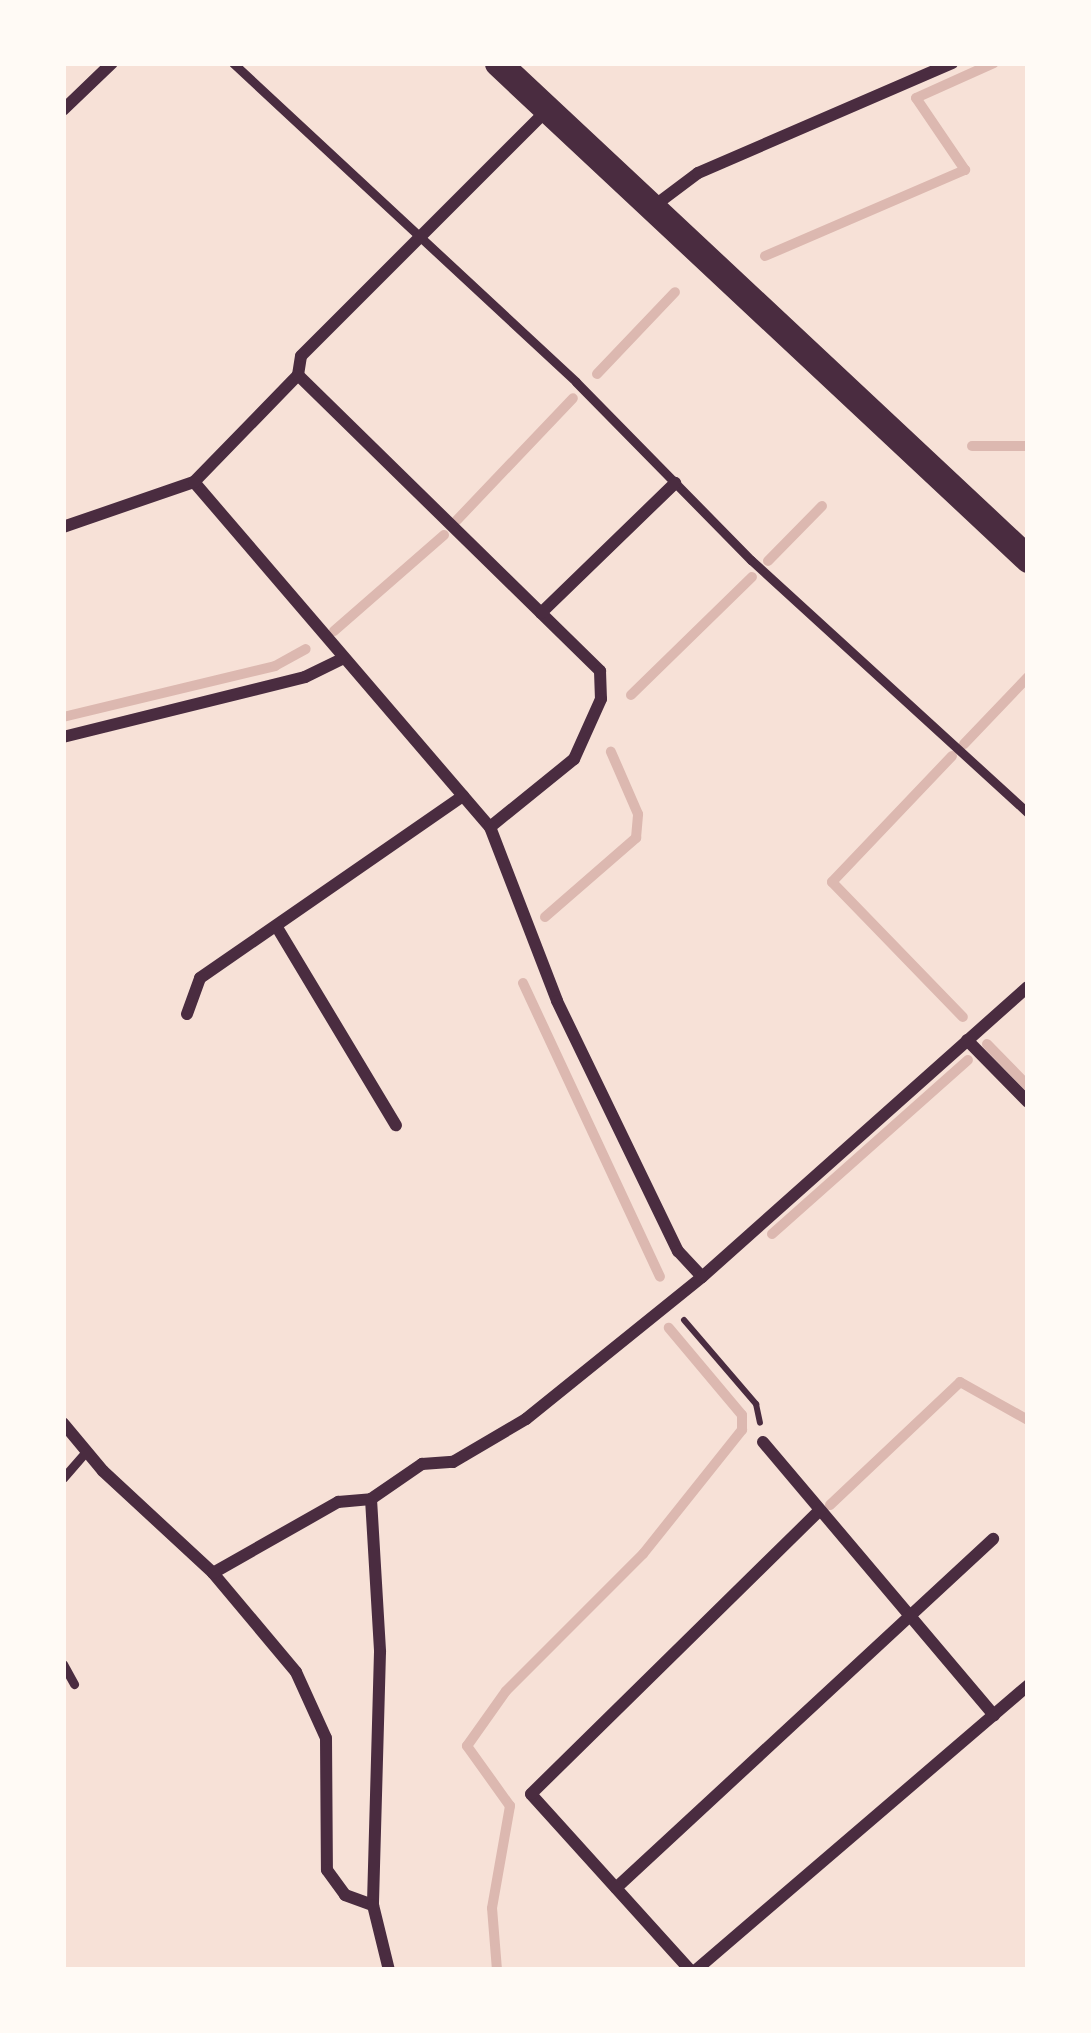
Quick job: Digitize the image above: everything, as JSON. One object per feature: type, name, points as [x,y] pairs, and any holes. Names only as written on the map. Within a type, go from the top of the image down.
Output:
[{"type":"main road","points":[[498,63],[1028,560]]},
{"type":"street","points":[[63,110],[112,63]]},
{"type":"street","points":[[653,207],[698,173],[952,63]]},
{"type":"street","points":[[63,527],[194,482],[298,375],[301,356],[548,109]]},
{"type":"street","points":[[298,375],[600,671],[601,699],[574,759],[490,826]]},
{"type":"street","points":[[194,482],[340,660],[490,826],[557,1001],[678,1251],[702,1277]]},
{"type":"street","points":[[541,613],[675,483]]},
{"type":"street","points":[[63,737],[305,676],[340,660]]},
{"type":"street","points":[[187,1014],[200,977],[278,929],[463,796]]},
{"type":"street","points":[[278,929],[396,1125]]},
{"type":"street","points":[[213,1573],[338,1502],[371,1498],[422,1464],[453,1462],[526,1419],[702,1277],[1028,987]]},
{"type":"street","points":[[967,1040],[1028,1102]]},
{"type":"street","points":[[63,1423],[86,1452],[213,1573],[296,1672],[326,1738],[327,1870],[344,1895],[373,1904]]},
{"type":"street","points":[[763,1442],[994,1715]]},
{"type":"street","points":[[371,1498],[380,1652],[373,1904],[389,1970]]},
{"type":"street","points":[[820,1510],[531,1793],[693,1970],[1028,1685]]},
{"type":"street","points":[[616,1888],[994,1539]]},
{"type":"lane","points":[[233,63],[422,236],[675,483],[1028,813]]},
{"type":"lane","points":[[63,1478],[86,1452]]},
{"type":"lane","points":[[63,1664],[74,1684]]},
{"type":"path","points":[[669,1304],[756,1404],[763,1442]]},
{"type":"waterway","points":[[765,256],[965,170],[916,98],[994,63]]},
{"type":"waterway","points":[[597,374],[675,292]]},
{"type":"waterway","points":[[457,520],[573,398]]},
{"type":"waterway","points":[[972,446],[1028,446]]},
{"type":"waterway","points":[[768,561],[822,506]]},
{"type":"waterway","points":[[334,631],[444,535]]},
{"type":"waterway","points":[[631,695],[752,577]]},
{"type":"waterway","points":[[63,717],[275,666],[306,649]]},
{"type":"waterway","points":[[964,744],[1028,677]]},
{"type":"waterway","points":[[545,917],[636,838],[638,814],[611,752]]},
{"type":"waterway","points":[[952,756],[832,882],[963,1017]]},
{"type":"waterway","points":[[523,983],[660,1277]]},
{"type":"waterway","points":[[987,1044],[1028,1086]]},
{"type":"waterway","points":[[772,1234],[968,1060]]},
{"type":"waterway","points":[[497,1970],[492,1908],[510,1806],[467,1746],[506,1691],[643,1554],[742,1430],[742,1415],[669,1328]]},
{"type":"waterway","points":[[830,1505],[960,1382],[1028,1420]]}]
